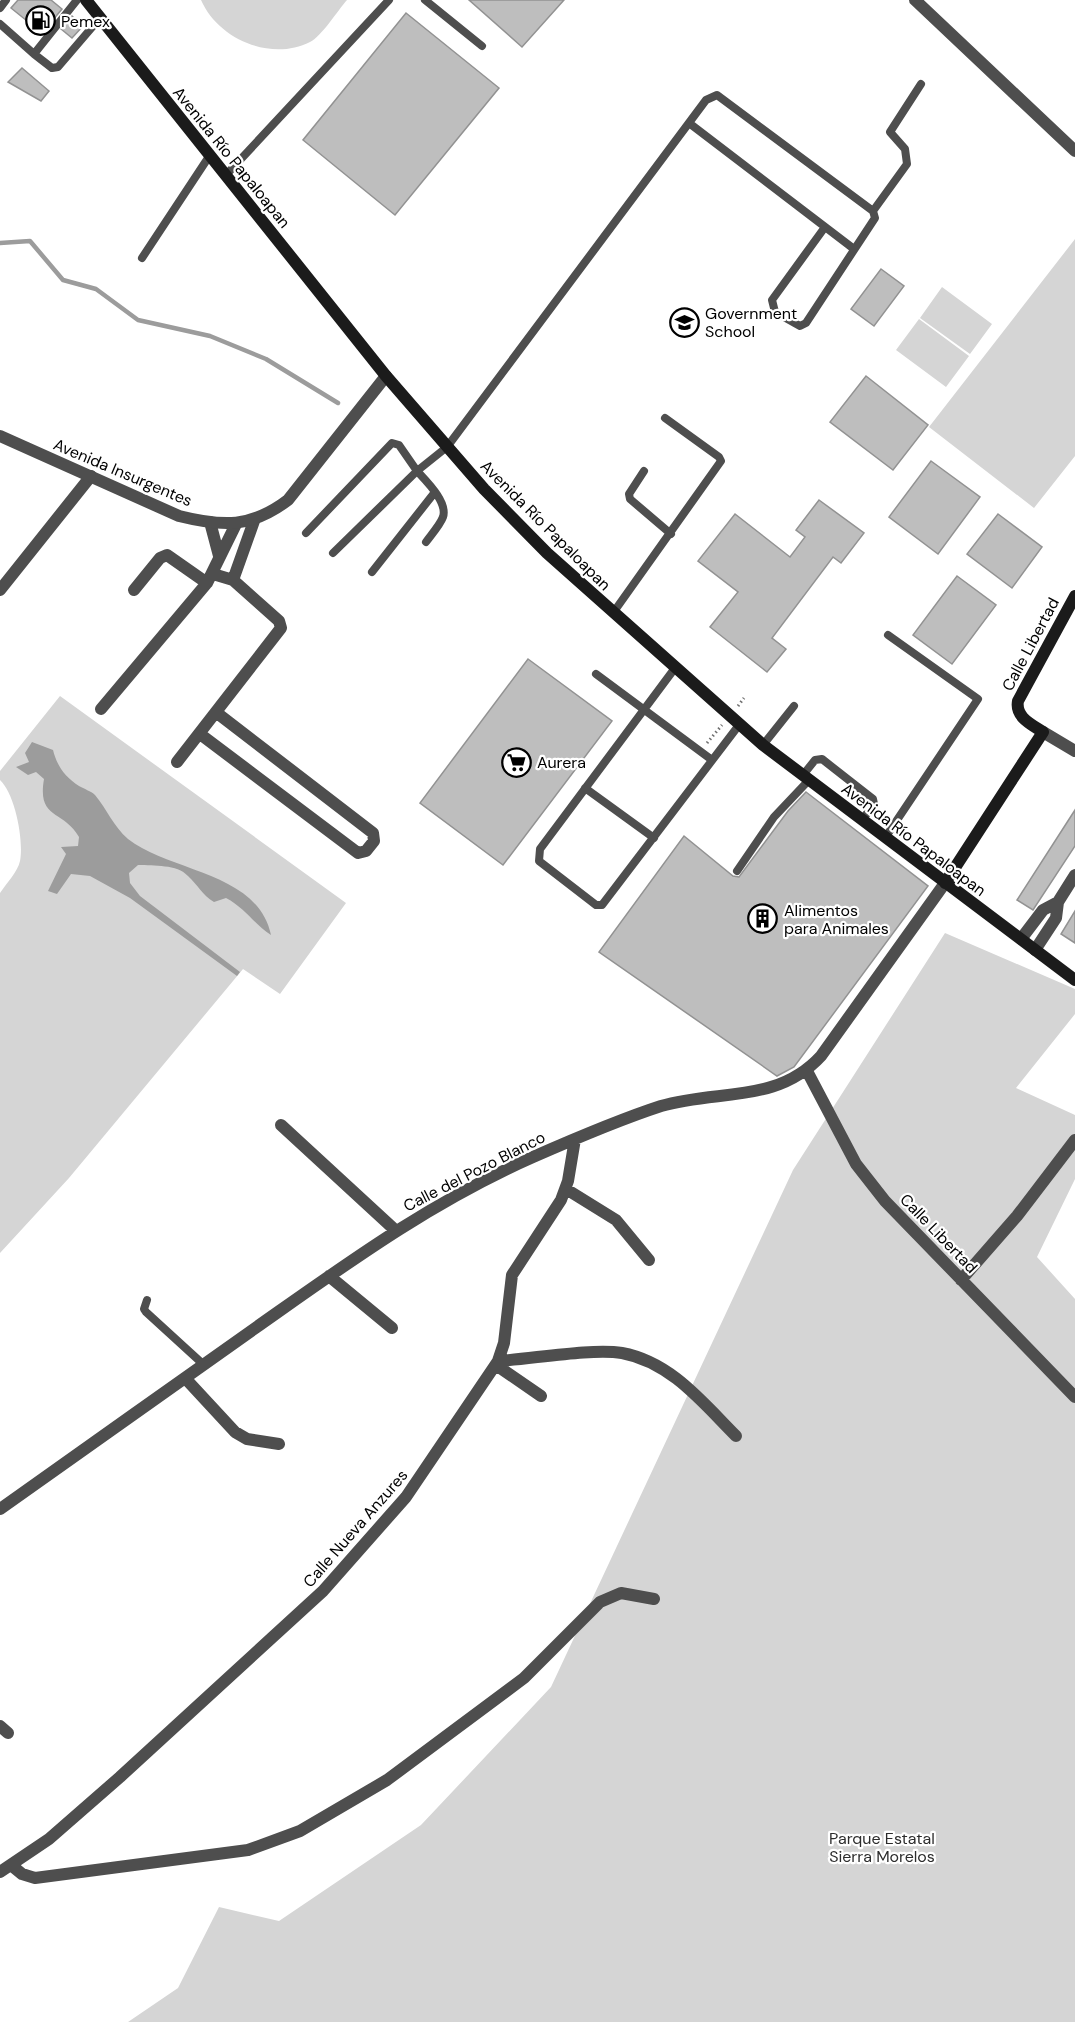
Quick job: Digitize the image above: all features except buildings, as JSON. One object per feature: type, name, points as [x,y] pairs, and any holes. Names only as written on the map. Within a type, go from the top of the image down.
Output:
[{"type":"main road","name":"Avenida Río Papaloapan","points":[[86,0],[386,376],[511,517],[613,613],[763,745],[1075,980]]},
{"type":"main road","name":"Calle Libertad","points":[[1043,732],[1023,718],[1017,706],[1018,701],[1075,596]]},
{"type":"main road","points":[[945,883],[1043,732]]},
{"type":"street","points":[[915,0],[1075,151]]},
{"type":"street","name":"Avenida Insurgentes","points":[[0,436],[179,516],[236,524],[254,521],[270,514],[288,500],[386,376]]},
{"type":"street","points":[[0,590],[91,476]]},
{"type":"street","points":[[233,580],[254,521]]},
{"type":"street","points":[[210,522],[219,556]]},
{"type":"street","points":[[101,709],[210,579],[236,524]]},
{"type":"street","points":[[134,590],[160,558],[167,555],[210,579],[233,580],[279,621],[281,628],[177,762]]},
{"type":"street","points":[[200,734],[358,853],[366,851],[374,841],[373,833],[217,713]]},
{"type":"street","points":[[1043,732],[1075,751]]},
{"type":"street","points":[[1035,950],[1056,918],[1058,902],[1075,875]]},
{"type":"street","name":"Calle del Pozo Blanco","points":[[0,1509],[395,1230],[466,1190],[574,1139],[659,1107],[703,1098],[767,1090],[786,1083],[807,1071],[821,1056],[945,883]]},
{"type":"street","points":[[1021,939],[1043,910],[1058,902]]},
{"type":"street","name":"Calle Libertad","points":[[807,1071],[863,1173],[885,1201],[1075,1397]]},
{"type":"street","points":[[281,1125],[395,1230]]},
{"type":"street","name":"Calle Nueva Anzures","points":[[0,1872],[49,1839],[214,1694],[343,1570],[424,1473],[497,1363],[504,1343],[512,1275],[554,1212],[566,1189],[574,1139]]},
{"type":"street","points":[[961,1280],[1017,1216],[1075,1140]]},
{"type":"street","points":[[566,1189],[616,1220],[649,1260]]},
{"type":"street","points":[[329,1276],[392,1328]]},
{"type":"street","points":[[497,1363],[606,1352],[636,1357],[670,1373],[687,1386],[736,1436]]},
{"type":"street","points":[[497,1363],[541,1396]]},
{"type":"street","points":[[185,1378],[235,1432],[247,1439],[279,1444]]},
{"type":"street","points":[[11,1864],[22,1874],[35,1878],[248,1850],[280,1840],[367,1793],[475,1717],[524,1678],[600,1602],[621,1593],[654,1599]]},
{"type":"lane","points":[[0,8],[6,0]]},
{"type":"lane","points":[[34,54],[77,0]]},
{"type":"lane","points":[[226,175],[389,0]]},
{"type":"lane","points":[[425,0],[482,46]]},
{"type":"lane","points":[[0,24],[52,68],[58,67],[100,18]]},
{"type":"lane","points":[[873,211],[907,164],[904,149],[890,132],[921,84]]},
{"type":"lane","points":[[333,553],[417,471],[447,447],[706,100],[717,95],[873,211],[875,218],[803,326],[796,326],[772,309],[772,300],[825,227]]},
{"type":"lane","points":[[689,123],[854,249]]},
{"type":"lane","points":[[142,258],[210,155]]},
{"type":"lane","points":[[613,613],[721,461],[719,456],[665,418]]},
{"type":"lane","points":[[306,533],[392,443],[399,445],[435,492],[443,510],[443,518],[426,542]]},
{"type":"lane","points":[[644,471],[629,494],[630,499],[671,534]]},
{"type":"lane","points":[[372,572],[435,492]]},
{"type":"lane","points":[[885,838],[978,699],[888,635]]},
{"type":"lane","points":[[675,668],[538,854],[539,861],[596,905],[602,905],[739,725]]},
{"type":"lane","points":[[596,674],[712,760]]},
{"type":"lane","points":[[763,745],[794,706]]},
{"type":"lane","points":[[737,872],[774,817],[806,777],[815,760],[822,759],[873,799],[874,804],[862,820]]},
{"type":"lane","points":[[585,788],[654,838]]},
{"type":"lane","points":[[147,1300],[144,1309],[146,1312],[204,1365]]},
{"type":"green space","points":[[201,0],[347,0],[315,39],[295,48],[279,49],[263,48],[233,36],[209,14]]},
{"type":"green space","points":[[1075,239],[1075,456],[1034,508],[929,427]]},
{"type":"green space","points":[[942,287],[992,324],[970,354],[920,318]]},
{"type":"green space","points":[[919,319],[969,356],[946,387],[896,350]]},
{"type":"green space","points":[[60,696],[346,903],[280,994],[243,969],[69,1178],[0,1253],[0,893],[17,869],[20,861],[21,841],[14,806],[0,780],[0,771]]},
{"type":"green space","name":"Parque Estatal Sierra Morelos","points":[[945,933],[1075,989],[1075,1014],[1016,1088],[1075,1115],[1075,1179],[1037,1257],[1075,1299],[1075,2022],[128,2022],[178,1988],[219,1907],[279,1921],[421,1825],[551,1687],[793,1170]]},
{"type":"shaded area","points":[[32,742],[53,750],[59,766],[66,775],[95,795],[118,829],[128,839],[146,850],[231,886],[249,898],[263,914],[271,935],[239,906],[226,898],[214,902],[178,869],[138,865],[129,873],[130,883],[140,896],[240,972],[237,976],[130,898],[90,876],[71,874],[57,894],[48,891],[66,854],[61,847],[78,846],[79,837],[73,828],[48,808],[44,801],[44,779],[36,772],[28,775],[16,767],[29,762],[25,753]]},
{"type":"waterway","points":[[0,243],[30,241],[63,280],[96,289],[138,320],[210,336],[266,359],[338,403]]},
{"type":"place","name":"Pemex","points":[[40,21]]},
{"type":"place","name":"Government School","points":[[684,322]]},
{"type":"place","name":"Aurera","points":[[516,762]]},
{"type":"place","name":"Alimentos para Animales","points":[[763,919]]}]
